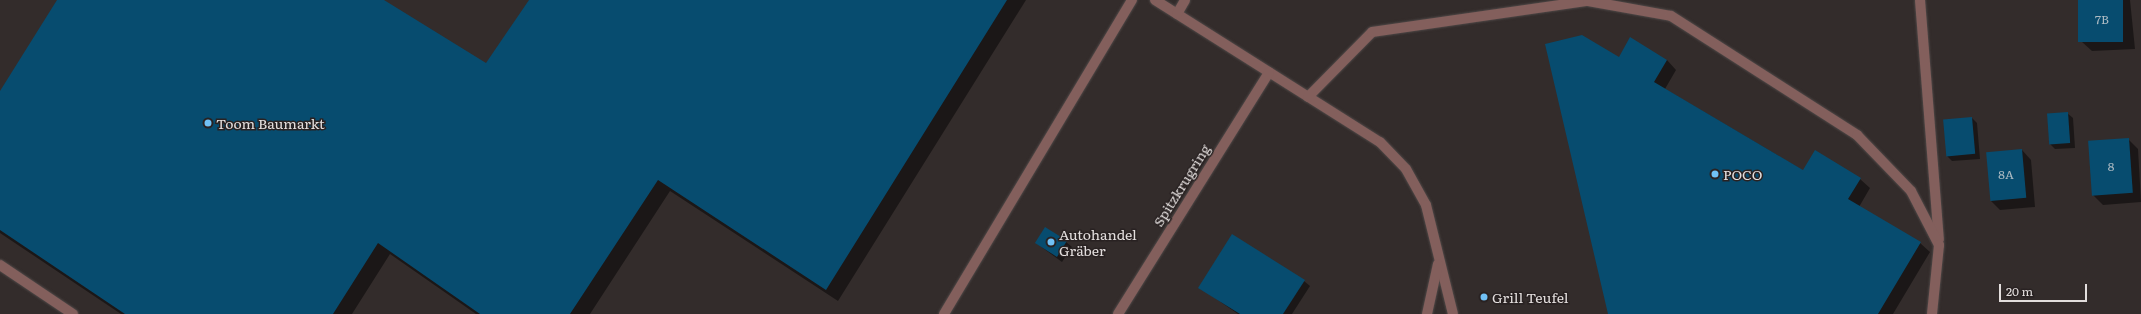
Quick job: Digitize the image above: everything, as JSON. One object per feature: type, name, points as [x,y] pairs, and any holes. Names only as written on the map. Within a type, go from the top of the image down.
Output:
[{"type":"street","points":[[944,314],[1132,0]]},
{"type":"street","points":[[1155,0],[1380,142],[1406,169],[1426,206],[1453,314]]},
{"type":"street","points":[[1177,14],[1185,0]]},
{"type":"street","points":[[1920,0],[1939,245],[1932,314]]},
{"type":"street","points":[[1308,97],[1372,32],[1588,1],[1671,16],[1857,135],[1911,191],[1939,245]]},
{"type":"street","name":"Spitzkrugring","points":[[1118,314],[1269,72]]},
{"type":"street","points":[[1427,314],[1439,262]]},
{"type":"street","points":[[0,265],[73,314]]},
{"type":"building","points":[[57,0],[384,0],[486,63],[529,0],[1007,0],[826,290],[658,180],[570,314],[480,314],[378,243],[333,314],[125,314],[0,230],[0,91]]},
{"type":"building","points":[[2078,0],[2123,0],[2123,42],[2078,42]]},
{"type":"building","name":"POCO","points":[[1582,35],[1619,57],[1630,37],[1667,60],[1654,82],[1803,170],[1815,150],[1861,178],[1848,199],[1921,242],[1878,314],[1608,314],[1545,44]]},
{"type":"building","points":[[2068,112],[2070,143],[2049,144],[2047,113]]},
{"type":"building","points":[[1972,117],[1975,154],[1946,156],[1943,120]]},
{"type":"building","points":[[2129,138],[2133,193],[2092,196],[2088,141]]},
{"type":"building","points":[[2022,149],[2026,198],[1990,201],[1986,152]]},
{"type":"building","name":"Autohandel Gräber","points":[[1045,227],[1067,241],[1057,257],[1035,243]]},
{"type":"building","points":[[1232,234],[1305,280],[1283,314],[1240,314],[1198,288]]},
{"type":"place","name":"Toom Baumarkt","points":[[208,123]]},
{"type":"place","name":"POCO","points":[[1715,174]]},
{"type":"place","name":"Autohandel Gräber","points":[[1051,242]]},
{"type":"place","name":"Grill Teufel","points":[[1484,297]]}]
